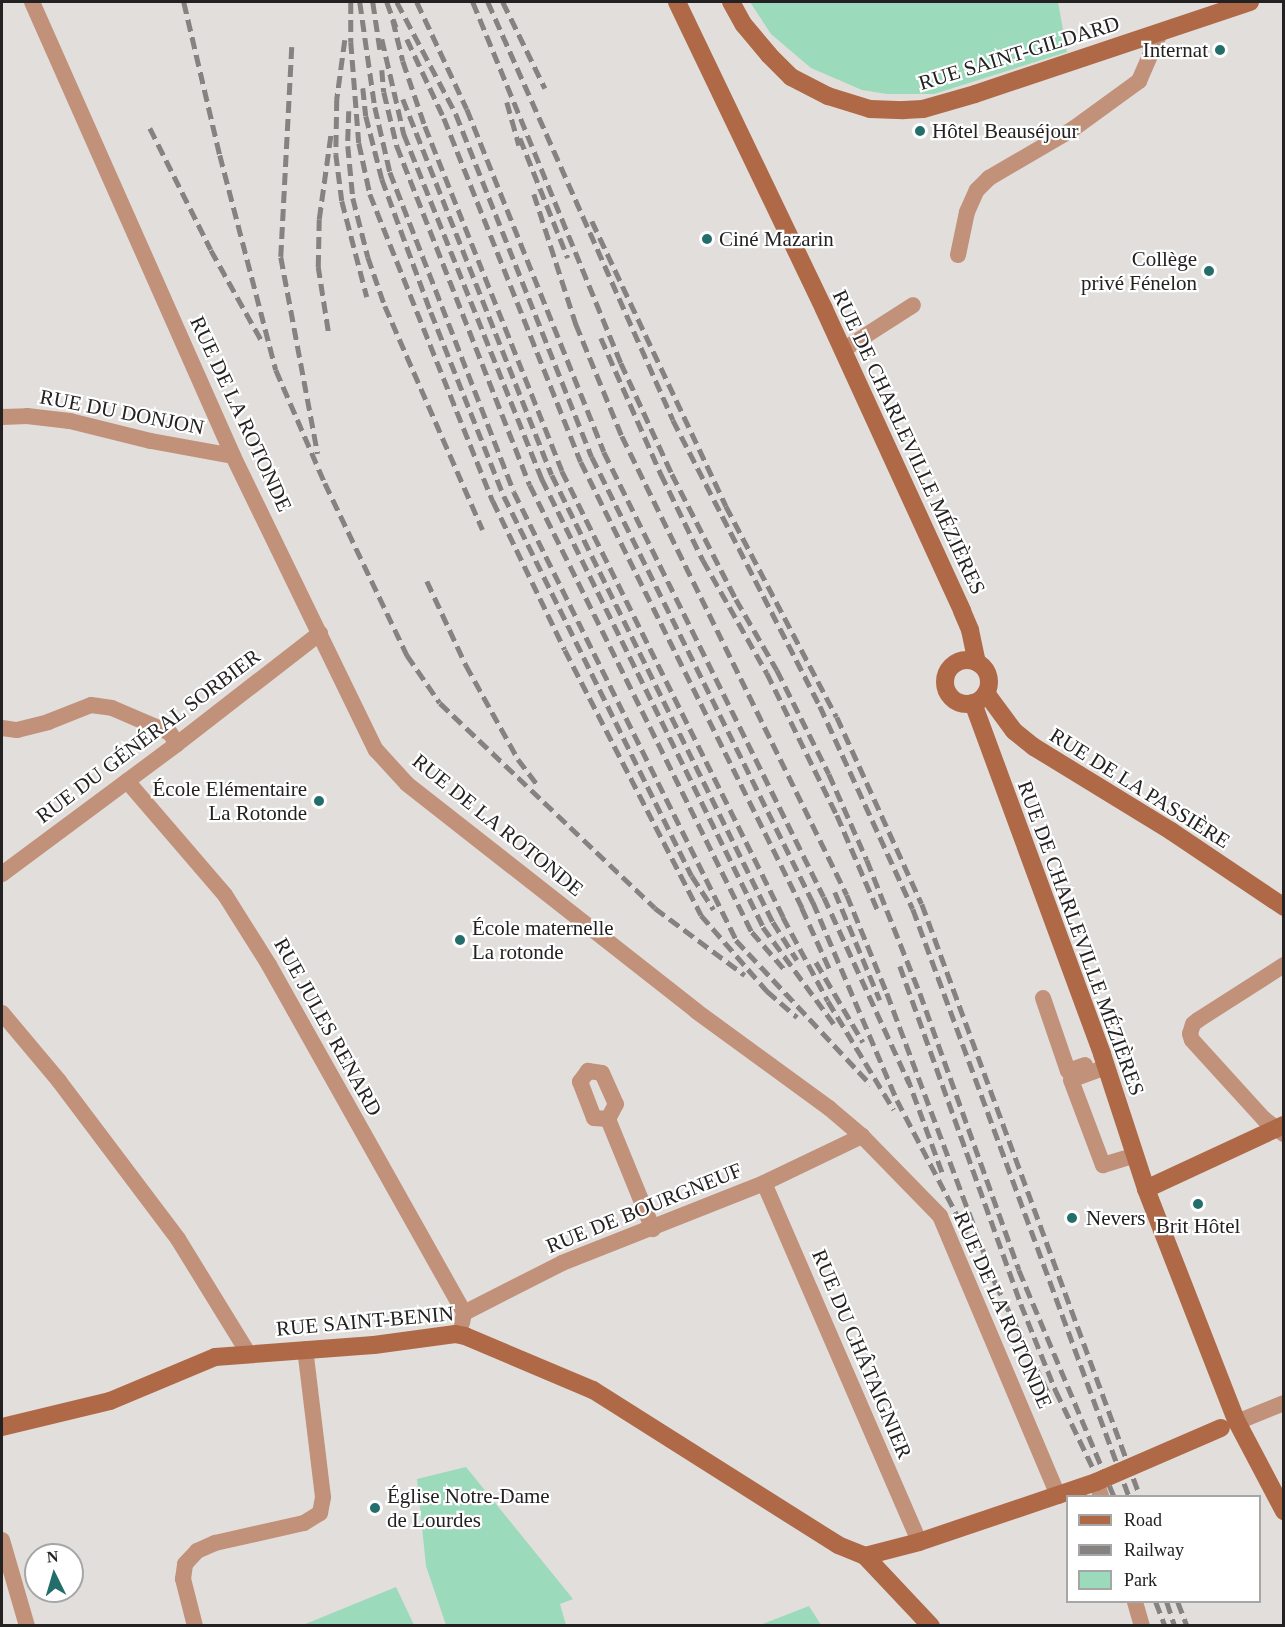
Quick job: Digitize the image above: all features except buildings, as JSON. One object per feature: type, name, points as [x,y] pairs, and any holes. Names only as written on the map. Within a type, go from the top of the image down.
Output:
[{"type":"main road","name":"RUE DE CHARLEVILLE MÉZIÈRES","points":[[677,2],[843,350],[972,640],[971,661]]},
{"type":"main road","name":"RUE SAINT-GILDARD","points":[[731,2],[744,25],[769,56],[791,76],[828,96],[870,109],[923,109],[1251,2]]},
{"type":"main road","points":[[971,661],[987,672],[989,679],[979,698],[958,702],[951,698],[945,688],[947,671],[957,662],[971,661]]},
{"type":"main road","name":"RUE DE CHARLEVILLE MÉZIÈRES","points":[[979,698],[1134,1155],[1233,1428],[1284,1511]]},
{"type":"main road","name":"RUE DE LA PASSIÈRE","points":[[979,698],[1034,747],[1171,831],[1284,906]]},
{"type":"main road","points":[[1146,1189],[1282,1129]]},
{"type":"main road","name":"RUE SAINT-BENIN","points":[[2,1426],[110,1401],[215,1357],[374,1345],[459,1335],[486,1342],[593,1390],[838,1545],[866,1556]]},
{"type":"main road","points":[[931,1626],[866,1556],[919,1542],[1058,1496],[1099,1489],[1233,1428]]},
{"type":"street","name":"RUE DE LA ROTONDE","points":[[32,2],[233,456],[376,750],[407,784],[696,1011],[820,1101],[862,1136],[940,1216],[1058,1496]]},
{"type":"street","points":[[958,255],[967,212],[977,190],[989,178],[1072,129],[1139,81],[1160,33]]},
{"type":"street","points":[[843,350],[913,305]]},
{"type":"street","name":"RUE DU DONJON","points":[[2,417],[70,421],[151,441],[233,456]]},
{"type":"street","name":"RUE DU GÉNÉRAL SORBIER","points":[[2,874],[177,744],[320,633]]},
{"type":"street","points":[[2,728],[17,730],[48,722],[91,705],[112,708],[159,729],[170,734],[177,744]]},
{"type":"street","name":"RUE JULES RENARD","points":[[127,781],[225,895],[269,965],[464,1313]]},
{"type":"street","points":[[1282,1129],[1264,1119],[1192,1040],[1191,1028],[1284,965]]},
{"type":"street","points":[[1043,998],[1068,1071],[1104,1063]]},
{"type":"street","points":[[2,1013],[59,1082],[178,1239],[248,1353]]},
{"type":"street","points":[[1104,1063],[1071,1080],[1103,1165],[1134,1155]]},
{"type":"street","points":[[608,1119],[653,1228]]},
{"type":"street","name":"RUE DE BOURGNEUF","points":[[464,1313],[562,1263],[764,1184],[862,1136]]},
{"type":"street","name":"RUE DU CHÂTAIGNIER","points":[[764,1184],[919,1542]]},
{"type":"street","points":[[459,1335],[464,1313]]},
{"type":"street","points":[[195,1626],[183,1579],[185,1564],[197,1551],[215,1543],[304,1523],[320,1513],[323,1497],[305,1349]]},
{"type":"street","points":[[1233,1428],[1284,1403]]},
{"type":"street","points":[[2,1540],[27,1626]]},
{"type":"street","points":[[1135,1603],[1142,1626]]},
{"type":"green space","points":[[750,2],[1058,2],[1067,52],[934,94],[887,94],[862,90],[811,68],[771,34]]},
{"type":"green space","points":[[466,1467],[573,1599],[560,1604],[566,1625],[446,1625],[426,1566],[417,1479]]},
{"type":"green space","points":[[396,1587],[414,1625],[303,1625]]},
{"type":"green space","points":[[809,1606],[821,1625],[760,1625]]},
{"type":"railway","points":[[184,2],[220,155],[276,370],[325,483],[407,655],[440,703],[655,908],[745,975]]},
{"type":"railway","points":[[351,2],[351,42],[359,143],[370,194],[493,501],[565,650],[701,915],[767,991],[797,1017]]},
{"type":"railway","points":[[360,2],[375,107],[390,172],[514,492],[736,940],[871,1085]]},
{"type":"railway","points":[[373,2],[380,49]]},
{"type":"railway","points":[[387,2],[396,27]]},
{"type":"railway","points":[[397,2],[456,114],[592,457],[813,902],[897,1100],[967,1234]]},
{"type":"railway","points":[[417,2],[467,109],[604,452],[824,897],[909,1083]]},
{"type":"railway","points":[[473,2],[621,363],[672,474],[736,599],[777,670],[829,774],[867,860],[920,993],[1019,1270],[1114,1495]]},
{"type":"railway","points":[[488,2],[673,420],[820,706],[913,909],[1129,1495]]},
{"type":"railway","points":[[503,2],[545,88]]},
{"type":"railway","points":[[393,20],[403,61],[425,126],[562,471],[783,917],[828,1001],[894,1110]]},
{"type":"railway","points":[[382,39],[404,134],[542,479],[763,927],[834,1024]]},
{"type":"railway","points":[[407,39],[444,118],[581,462],[802,908],[830,970]]},
{"type":"railway","points":[[345,40],[337,99],[336,154],[342,201],[367,297]]},
{"type":"railway","points":[[292,47],[281,257],[318,454]]},
{"type":"railway","points":[[382,70],[384,92],[397,146],[530,485],[752,932],[784,969]]},
{"type":"railway","points":[[363,88],[366,116],[382,179],[431,312],[504,496],[692,876],[714,910]]},
{"type":"railway","points":[[403,99],[552,475],[773,922],[797,960]]},
{"type":"railway","points":[[507,102],[519,145]]},
{"type":"railway","points":[[349,111],[348,146],[353,198],[368,257],[385,306],[483,530]]},
{"type":"railway","points":[[150,128],[211,250],[263,343]]},
{"type":"railway","points":[[328,331],[318,267],[319,219],[331,132]]},
{"type":"railway","points":[[520,138],[568,258]]},
{"type":"railway","points":[[534,194],[576,324],[622,436],[847,895],[887,993],[996,1284],[1049,1394]]},
{"type":"railway","points":[[592,221],[726,506],[837,717],[922,904],[1140,1495]]},
{"type":"railway","points":[[601,338],[661,474],[703,560],[767,673],[837,815],[879,913]]},
{"type":"railway","points":[[427,581],[466,665],[518,759],[539,787]]},
{"type":"railway","points":[[835,892],[880,1000]]},
{"type":"railway","points":[[816,962],[863,1042]]},
{"type":"railway","points":[[900,966],[1021,1304],[1056,1391],[1095,1472]]},
{"type":"railway","points":[[907,1076],[944,1177]]},
{"type":"railway","points":[[1156,1603],[1165,1626]]},
{"type":"railway","points":[[1167,1603],[1175,1626]]},
{"type":"railway","points":[[1178,1603],[1187,1626]]},
{"type":"place","name":"Internat","points":[[1220,50]]},
{"type":"place","name":"Hôtel Beauséjour","points":[[920,131]]},
{"type":"place","name":"Ciné Mazarin","points":[[707,239]]},
{"type":"place","name":"Collège privé Fénelon","points":[[1209,271]]},
{"type":"place","name":"École Elémentaire La Rotonde","points":[[319,801]]},
{"type":"place","name":"École maternelle La rotonde","points":[[460,940]]},
{"type":"place","name":"Brit Hôtel","points":[[1198,1204]]},
{"type":"place","name":"Nevers","points":[[1072,1218]]},
{"type":"place","name":"Église Notre-Dame de Lourdes","points":[[375,1508]]}]
